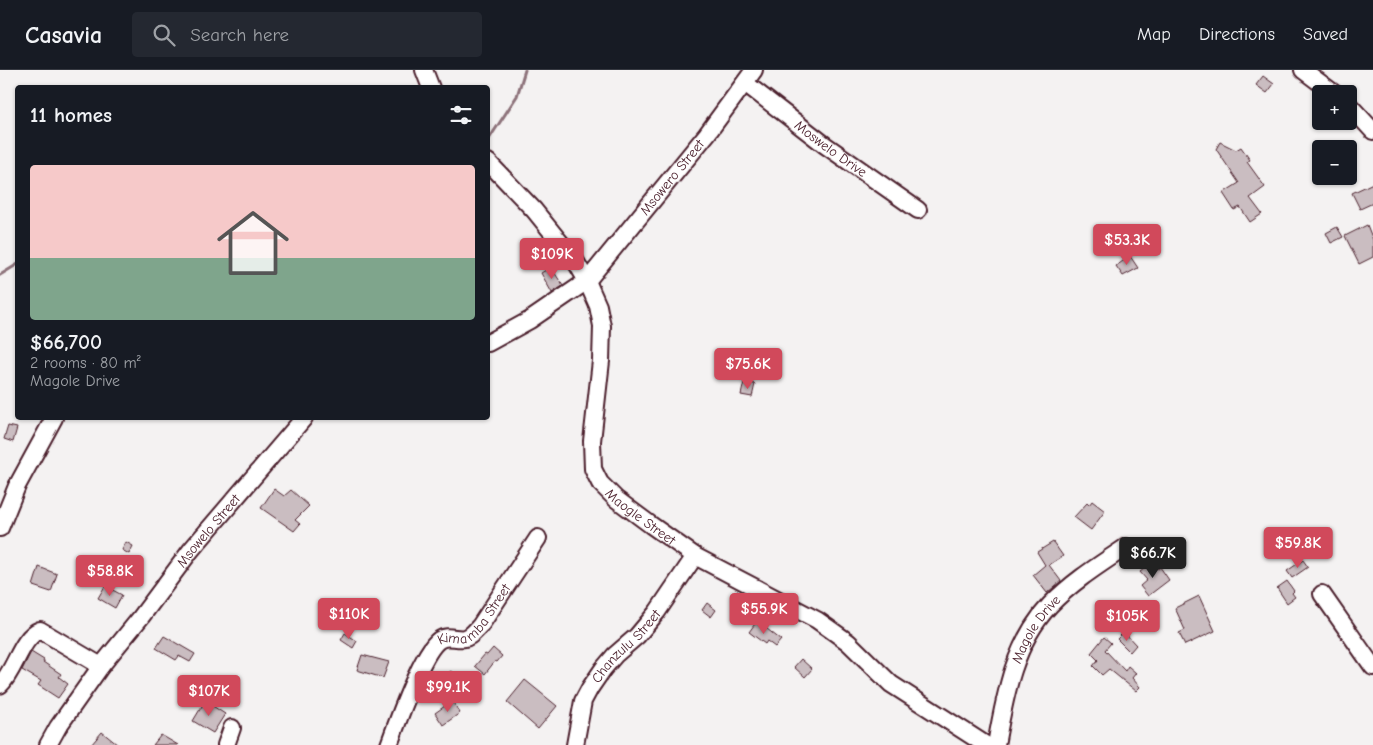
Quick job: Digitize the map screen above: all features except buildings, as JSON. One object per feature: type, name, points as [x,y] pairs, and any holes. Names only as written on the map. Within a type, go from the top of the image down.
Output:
[{"type":"street","points":[[425,70],[430,85]]},
{"type":"street","points":[[1303,70],[1323,85]]},
{"type":"street","name":"Moswelo Drive","points":[[750,76],[825,145],[918,210]]},
{"type":"street","name":"Msowero Street","points":[[587,281],[663,189],[750,76]]},
{"type":"street","points":[[1357,114],[1373,132]]},
{"type":"street","name":"Maogle Street","points":[[490,164],[534,210],[576,262],[598,306],[602,326],[597,409],[592,441],[593,469],[600,483],[616,499],[694,556],[817,620],[848,642],[891,684],[986,745]]},
{"type":"street","points":[[490,342],[530,320],[587,281]]},
{"type":"street","points":[[0,528],[17,486],[53,420]]},
{"type":"street","name":"Msowelo Street","points":[[48,745],[58,727],[101,666],[141,617],[191,550],[302,420]]},
{"type":"street","name":"Kimamba Street","points":[[389,745],[417,675],[436,642],[443,638],[465,638],[480,626],[538,538]]},
{"type":"street","name":"Magole Drive","points":[[996,745],[1010,678],[1019,654],[1031,631],[1050,606],[1080,578],[1126,547]]},
{"type":"street","name":"Chanzulu Street","points":[[576,745],[583,700],[590,688],[615,655],[638,636],[657,612],[694,556]]},
{"type":"street","points":[[1322,594],[1373,668]]},
{"type":"street","points":[[0,685],[8,676],[28,639],[34,632],[40,630],[101,666]]},
{"type":"street","points":[[226,745],[232,728]]},
{"type":"waterway","points":[[490,137],[517,96],[525,70]]},
{"type":"waterway","points":[[0,275],[15,266]]}]
